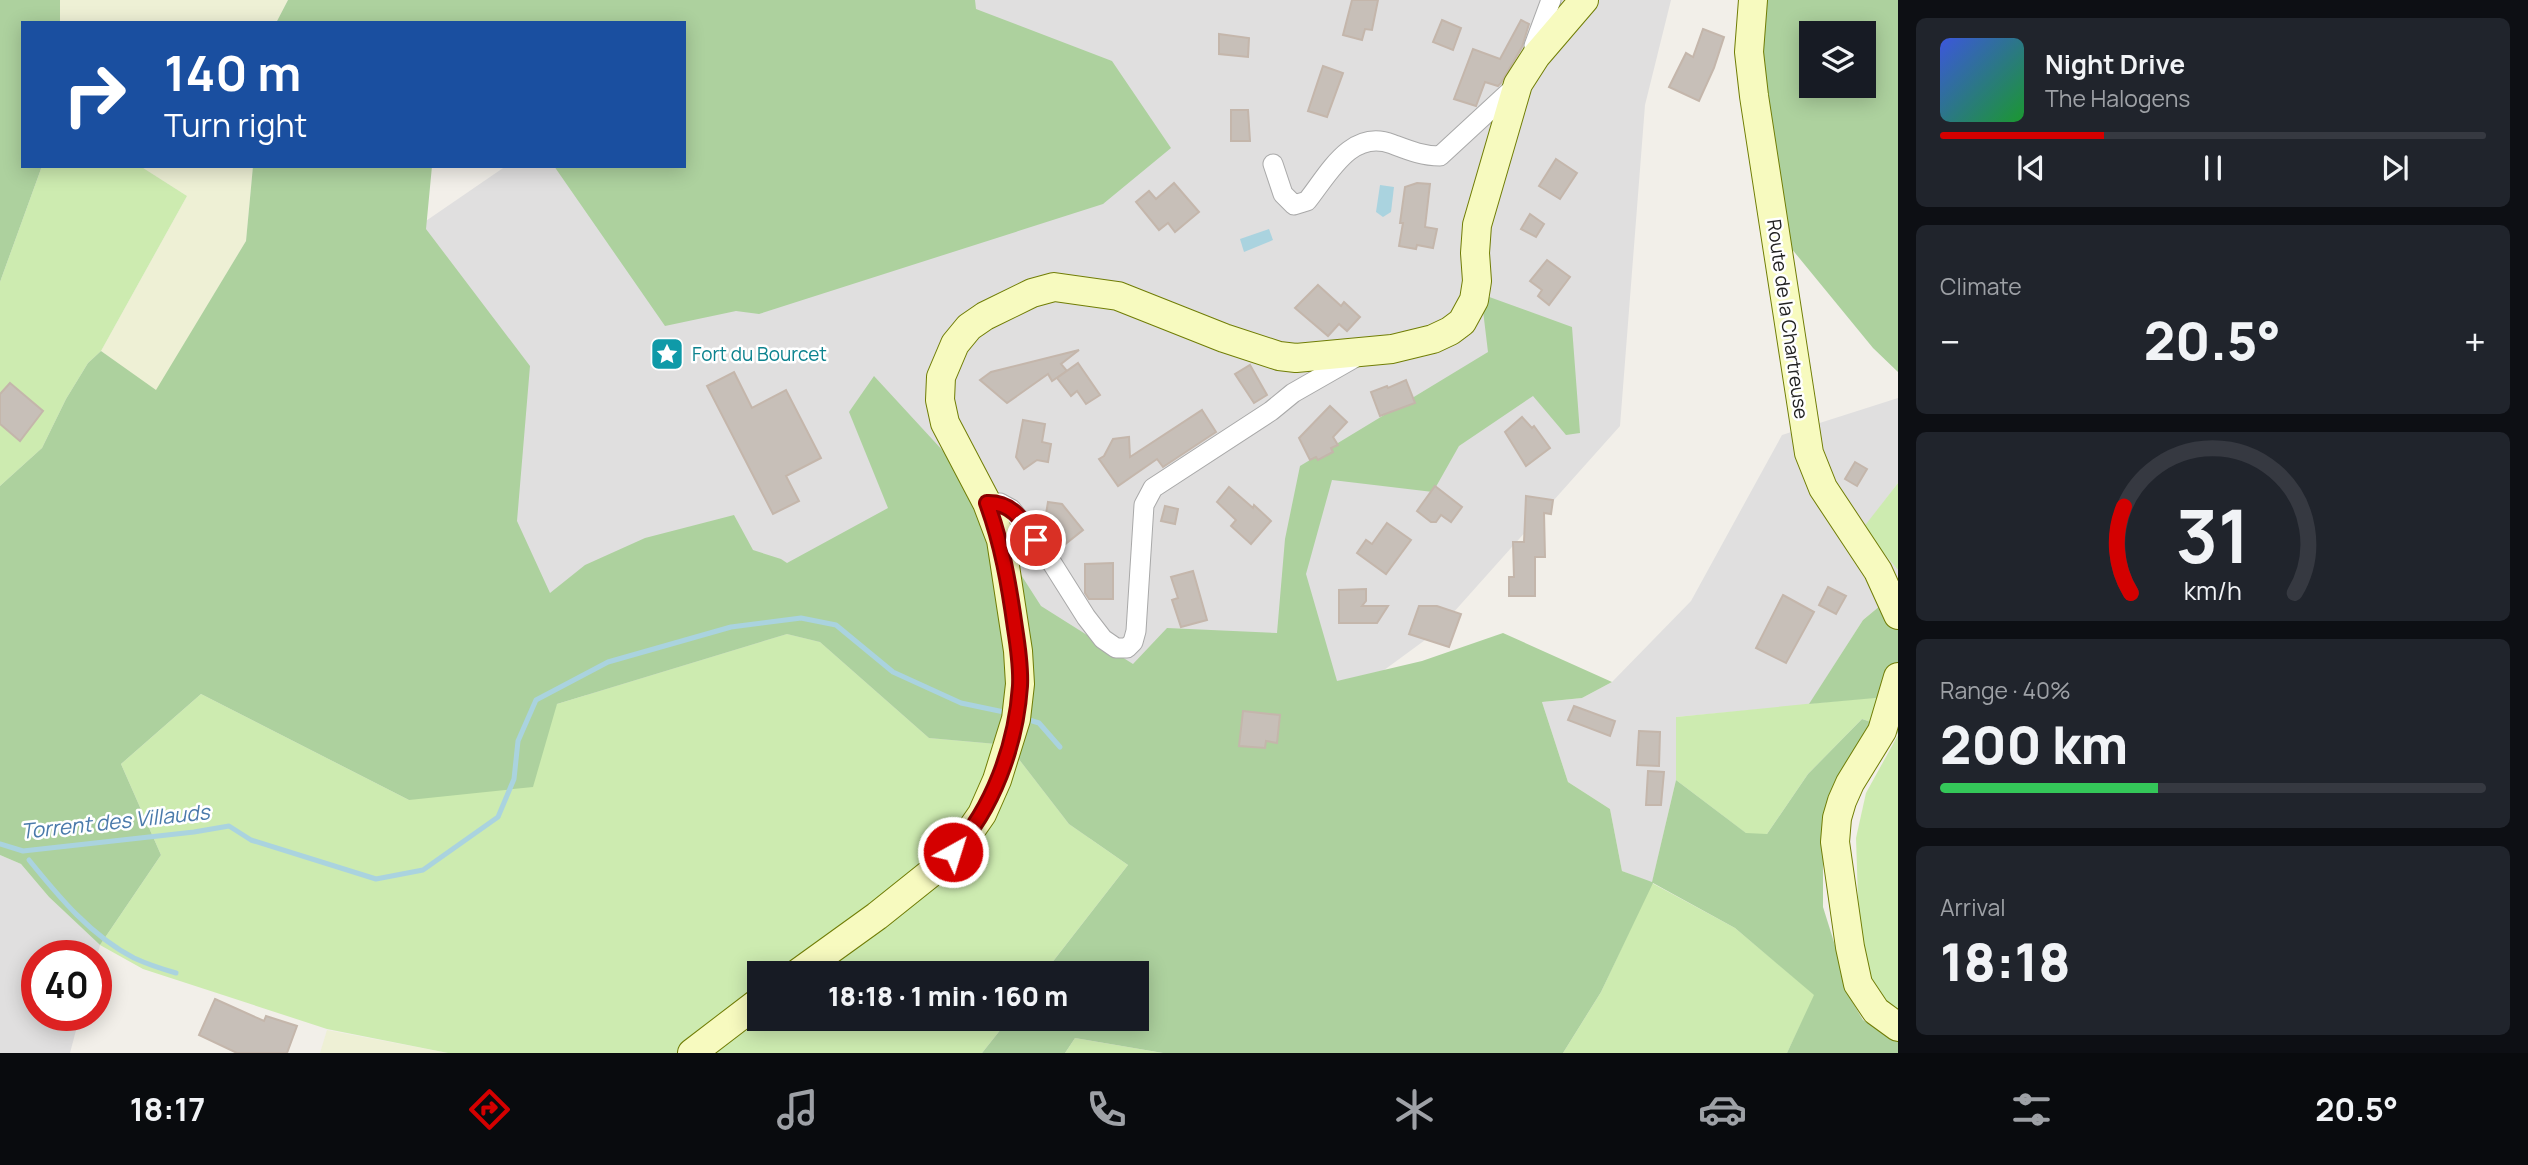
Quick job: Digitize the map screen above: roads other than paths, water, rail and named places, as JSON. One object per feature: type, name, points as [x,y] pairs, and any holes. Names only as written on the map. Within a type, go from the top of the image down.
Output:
[{"type":"street","points":[[1536,56],[1534,46],[1551,0]]},
{"type":"street","points":[[1273,164],[1283,194],[1288,202],[1294,205],[1307,201],[1345,152],[1363,142],[1381,141],[1424,156],[1440,156],[1518,84],[1536,56],[1584,0]]},
{"type":"street","name":"Route de la Chartreuse","points":[[1753,0],[1749,52],[1754,96],[1809,453],[1828,495],[1878,571],[1898,615]]},
{"type":"street","points":[[815,961],[942,864],[964,840],[982,814],[997,780],[1016,719],[1020,684],[1018,651],[1001,541],[987,503],[945,422],[940,400],[941,377],[955,344],[969,327],[985,316],[1031,293],[1054,287],[1118,296],[1224,338],[1279,356],[1296,358],[1392,349],[1433,339],[1462,322],[1470,309],[1476,290],[1477,225],[1518,84]]},
{"type":"street","points":[[987,503],[1000,503],[1010,509],[1039,544],[1103,639],[1116,648],[1127,648],[1133,642],[1136,631],[1144,505],[1153,488],[1271,411],[1293,393],[1370,350]]},
{"type":"street","points":[[1898,677],[1882,731],[1842,801],[1835,842],[1858,984],[1876,1011],[1898,1027]]},
{"type":"street","points":[[692,1053],[747,1011]]},
{"type":"water","points":[[1380,185],[1394,187],[1391,212],[1383,217],[1376,212]]},
{"type":"water","points":[[1269,229],[1273,240],[1244,252],[1240,239]]},
{"type":"waterway","name":"Torrent des Villauds","points":[[0,844],[23,851],[229,826],[251,840],[376,879],[423,870],[498,817],[514,779],[518,741],[536,700],[608,662],[731,627],[801,618],[836,625],[893,672],[961,703],[1004,712]]},
{"type":"waterway","name":"Torrent des Villauds","points":[[1026,719],[1039,723],[1060,747]]},
{"type":"waterway","points":[[29,860],[64,901],[104,939],[134,958],[176,973]]},
{"type":"place","name":"Fort du Bourcet","points":[[667,354]]}]
